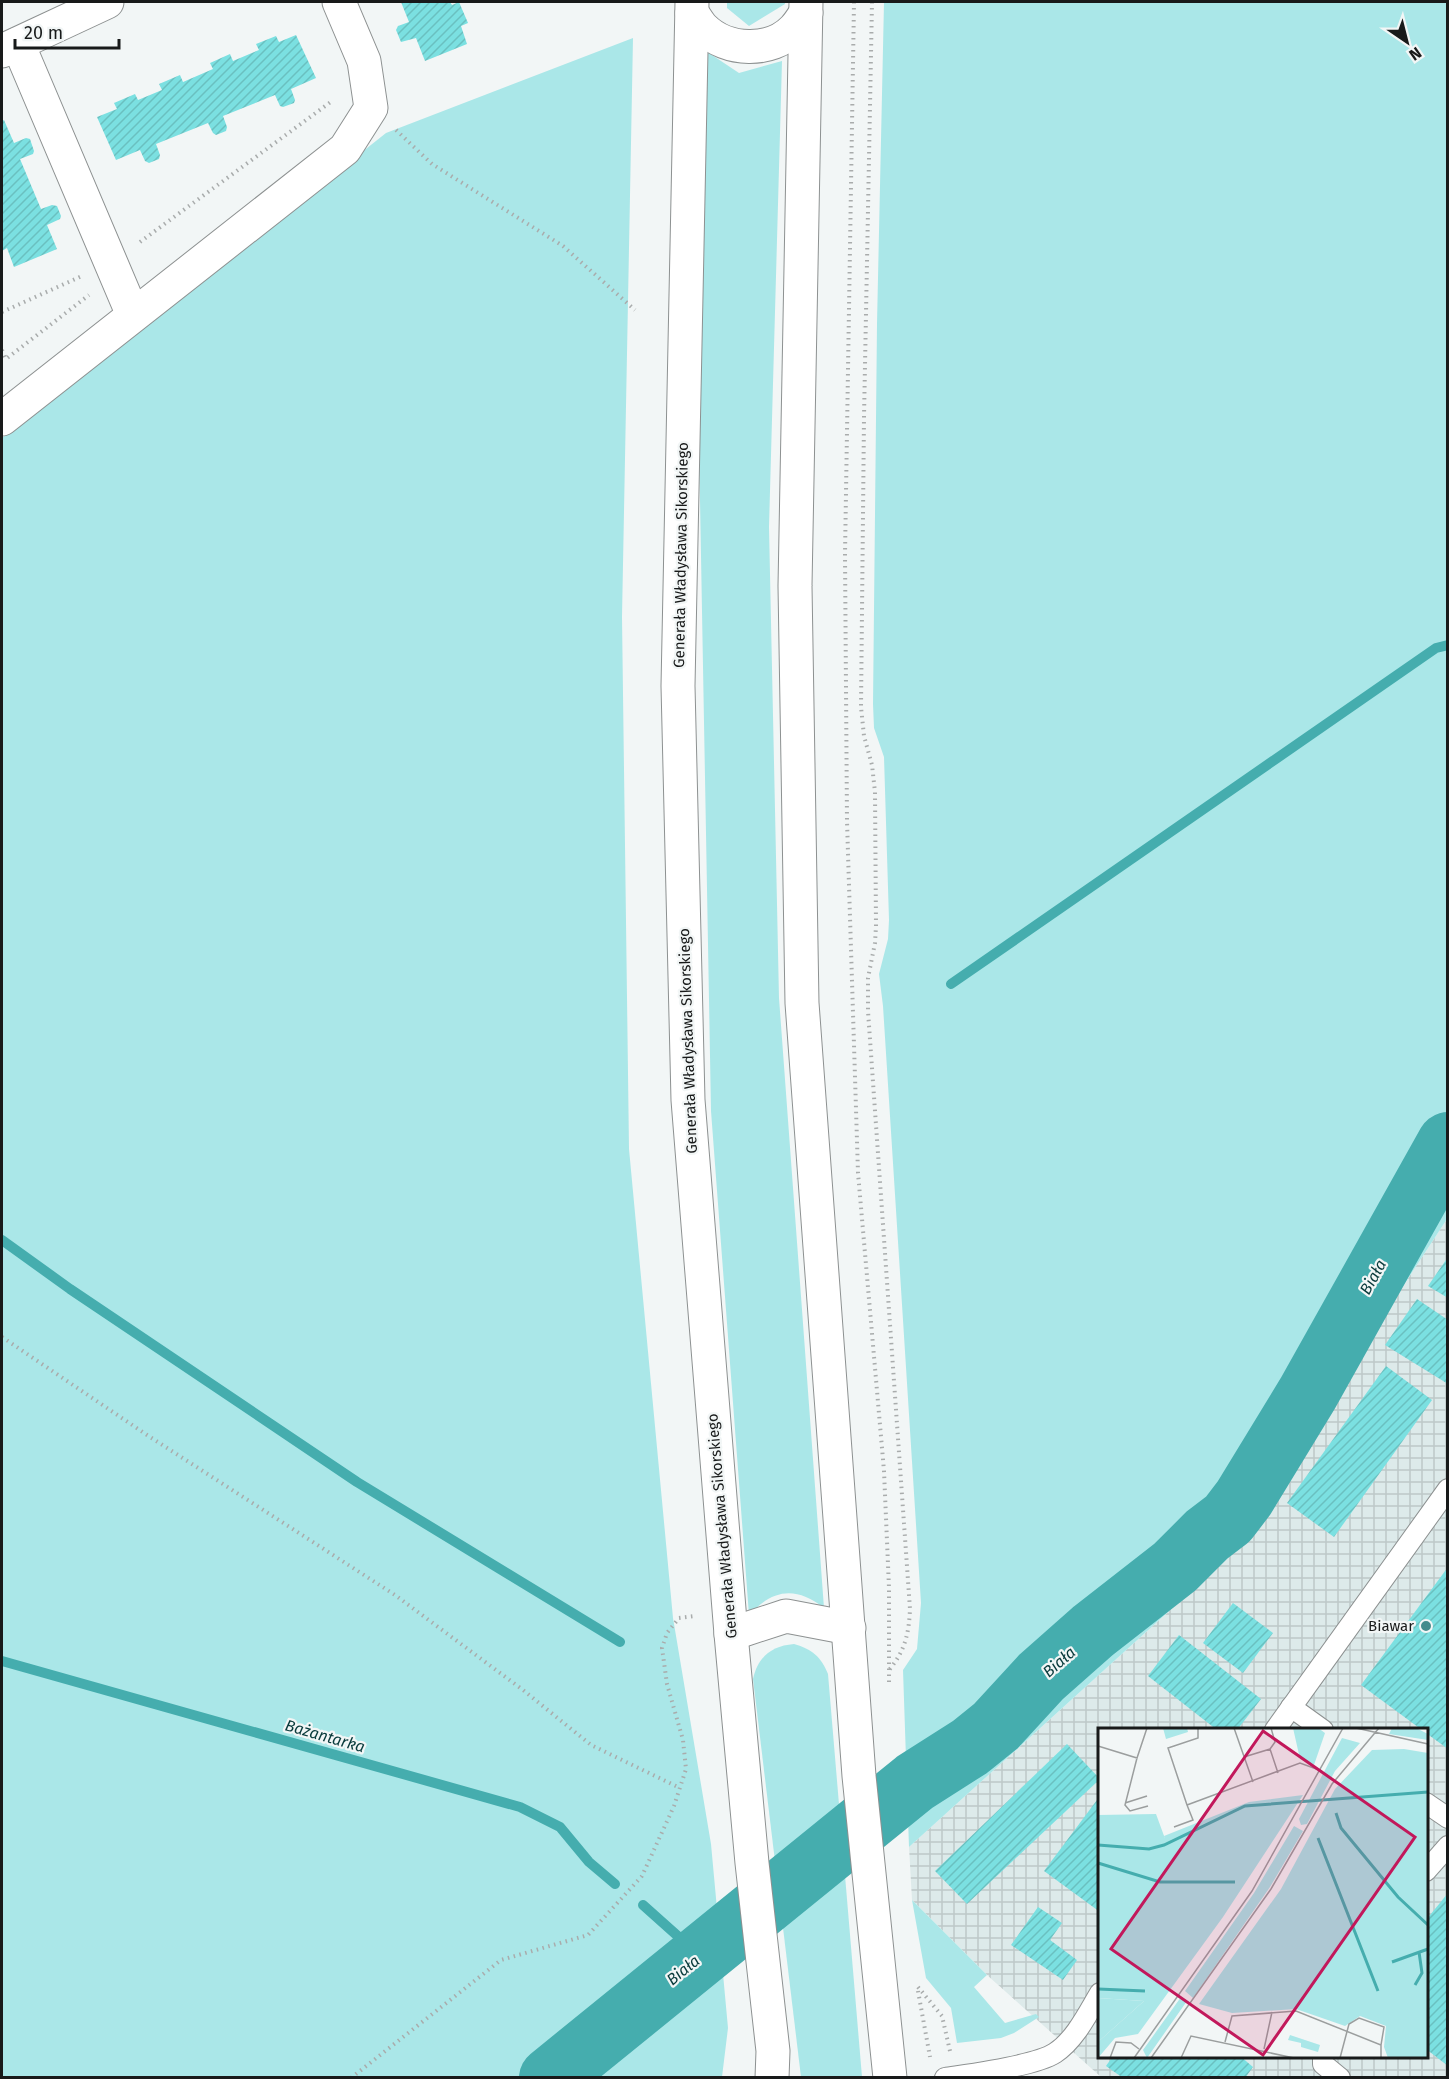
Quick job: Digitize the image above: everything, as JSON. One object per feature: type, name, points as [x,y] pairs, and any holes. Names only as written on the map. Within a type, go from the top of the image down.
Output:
[{"type":"main road","points":[[107,2],[10,47],[133,315]]},
{"type":"main road","points":[[2,419],[345,149],[370,108],[364,61],[339,2]]},
{"type":"main road","points":[[692,7],[704,28],[720,40],[738,46],[758,46],[778,40],[794,29],[806,7]]},
{"type":"main road","name":"Generała Władysława Sikorskiego","points":[[692,7],[678,686],[688,1100],[730,1622],[752,1863],[773,2051],[772,2078]]},
{"type":"main road","points":[[806,7],[795,586],[802,1003],[859,1776],[890,2078]]},
{"type":"main road","points":[[730,1622],[786,1616],[849,1628]]},
{"type":"lane","points":[[1276,1728],[1448,1489]]},
{"type":"lane","points":[[1291,1707],[1320,1728]]},
{"type":"lane","points":[[1428,1804],[1448,1818]]},
{"type":"lane","points":[[1428,1869],[1448,1846]]},
{"type":"lane","points":[[945,2073],[1035,2062],[1055,2053],[1071,2038],[1098,1996]]},
{"type":"lane","points":[[1323,2058],[1323,2064],[1340,2078]]},
{"type":"path","points":[[854,2],[845,554],[847,821],[858,1173],[884,1471],[889,1588],[889,1671],[898,1659],[907,1638],[910,1609],[868,1011],[868,978],[876,926],[874,792],[872,765],[864,736],[861,707],[872,2]]},
{"type":"path","points":[[138,244],[340,96]]},
{"type":"path","points":[[370,108],[432,164],[563,246],[635,310]]},
{"type":"path","points":[[2,312],[86,274]]},
{"type":"path","points":[[2,350],[4,361],[97,289]]},
{"type":"path","points":[[2,1337],[147,1435],[395,1595],[523,1690],[591,1745],[680,1788]]},
{"type":"path","points":[[351,2078],[501,1960],[588,1935],[642,1876],[674,1806],[686,1769],[683,1740],[667,1684],[662,1648],[667,1633],[679,1618],[730,1622]]},
{"type":"path","points":[[918,1987],[942,2016],[945,2073],[927,2045],[918,1987]]},
{"type":"shaded area","points":[[727,2],[785,2],[785,4],[749,26],[727,8]]},
{"type":"shaded area","points":[[884,2],[1448,2],[1447,1219],[1221,1564],[909,1847],[903,1670],[917,1649],[921,1603],[883,1006],[879,974],[888,939],[889,920],[884,757],[874,728],[873,704],[877,324]]},
{"type":"shaded area","points":[[633,38],[622,617],[629,1149],[673,1618],[711,1844],[728,2028],[722,2077],[2,2078],[2,438],[386,133]]},
{"type":"shaded area","points":[[706,51],[739,73],[782,61],[769,527],[779,998],[824,1608],[804,1596],[785,1594],[767,1600],[749,1615],[711,1111],[698,389]]},
{"type":"shaded area","points":[[1447,1219],[1447,2077],[1101,2077],[987,1975],[912,1900],[909,1847],[1221,1564]]},
{"type":"shaded area","points":[[794,1644],[815,1654],[828,1674],[862,2077],[801,2077],[753,1679],[758,1665],[767,1654],[779,1647]]},
{"type":"shaded area","points":[[912,1900],[987,1975],[974,1987],[1005,2023],[1036,2014],[1039,2017],[1014,2033],[1001,2038],[957,2043],[951,2008],[926,1978]]},
{"type":"building","points":[[401,2],[450,2],[452,5],[459,2],[468,23],[461,26],[467,44],[425,61],[416,38],[401,42],[396,30],[398,26],[409,22]]},
{"type":"building","points":[[296,35],[316,78],[291,89],[294,103],[280,106],[275,95],[223,116],[226,131],[216,135],[208,123],[156,144],[159,159],[149,163],[145,161],[140,150],[116,160],[97,117],[117,109],[114,103],[135,94],[138,100],[162,90],[159,84],[180,75],[183,82],[213,69],[210,63],[230,54],[233,61],[259,50],[256,44],[276,36],[279,42]]},
{"type":"building","points":[[4,120],[14,143],[26,138],[30,139],[33,154],[20,159],[41,209],[52,205],[57,206],[61,216],[60,219],[47,225],[57,249],[14,267],[7,248],[2,251],[2,121]]},
{"type":"building","points":[[1448,1257],[1448,1298],[1428,1286]]},
{"type":"building","points":[[1417,1299],[1448,1320],[1448,1384],[1385,1345]]},
{"type":"building","points":[[1386,1366],[1432,1400],[1334,1537],[1287,1503]]},
{"type":"building","name":"Biawar","points":[[1448,1567],[1448,1749],[1428,1734],[1428,1728],[1419,1728],[1361,1685]]},
{"type":"building","points":[[1233,1603],[1273,1633],[1243,1673],[1203,1643]]},
{"type":"building","points":[[1179,1635],[1261,1699],[1239,1728],[1214,1728],[1148,1676]]},
{"type":"building","points":[[1067,1744],[1098,1777],[1098,1781],[967,1904],[935,1871]]},
{"type":"building","points":[[1098,1799],[1098,1911],[1044,1871]]},
{"type":"building","points":[[1448,1893],[1448,2066],[1428,2051],[1428,1918]]},
{"type":"building","points":[[1038,1907],[1062,1923],[1050,1940],[1077,1960],[1063,1980],[1011,1945]]},
{"type":"building","points":[[1112,2058],[1242,2058],[1253,2067],[1245,2078],[1123,2078],[1106,2066]]},
{"type":"waterway","points":[[951,984],[1436,648],[1448,645]]},
{"type":"waterway","name":"Biała","points":[[550,2078],[915,1782],[970,1747],[996,1726],[1041,1677],[1093,1631],[1175,1567],[1207,1535],[1228,1519],[1244,1498],[1308,1393],[1448,1143]]},
{"type":"waterway","points":[[2,1240],[70,1289],[357,1482],[620,1642]]},
{"type":"waterway","name":"Bażantarka","points":[[2,1661],[520,1807],[560,1827],[589,1862],[615,1884]]},
{"type":"waterway","name":"Bażantarka","points":[[643,1905],[699,1955]]},
{"type":"place","name":"Biawar","points":[[1426,1626]]}]
